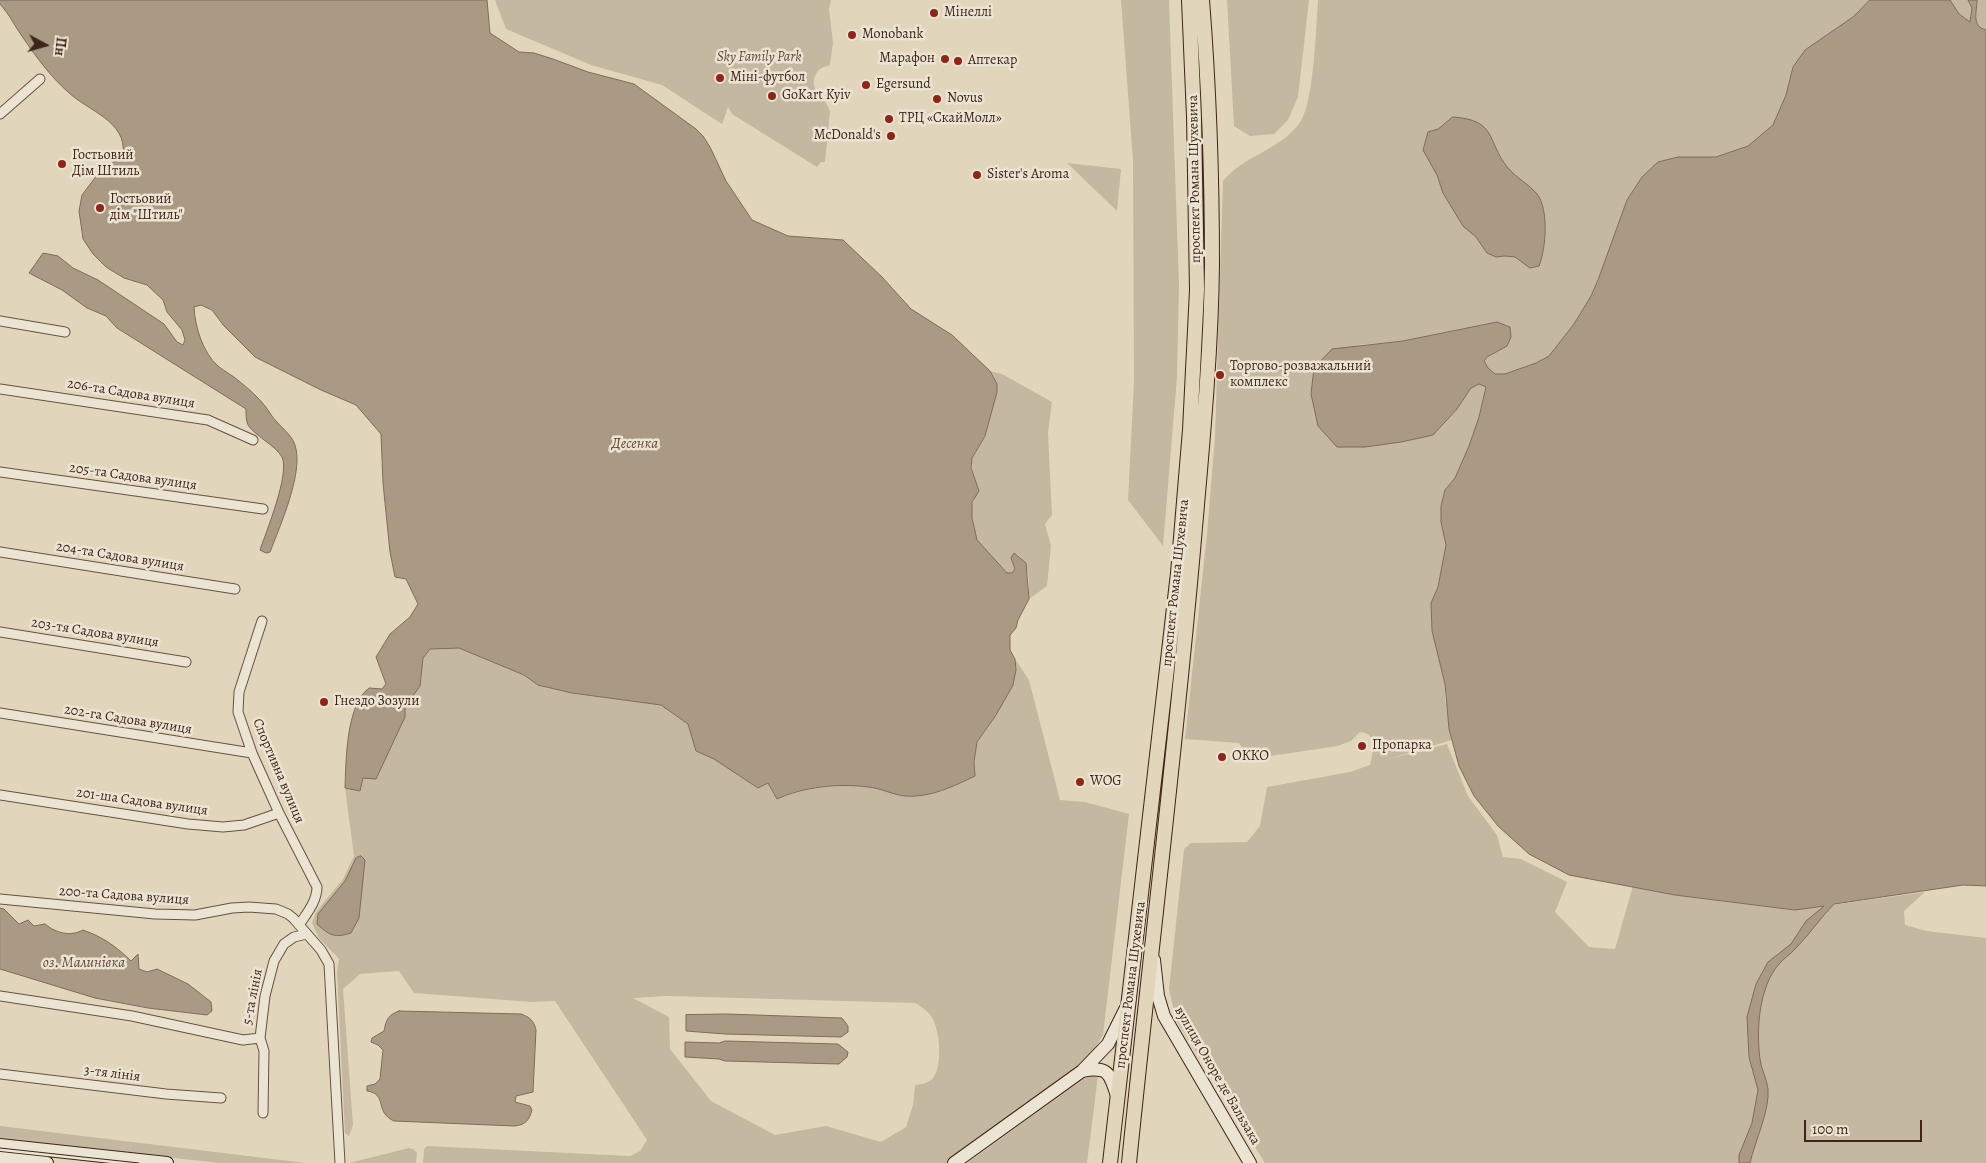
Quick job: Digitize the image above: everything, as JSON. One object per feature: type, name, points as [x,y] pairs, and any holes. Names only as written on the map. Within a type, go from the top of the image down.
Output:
[{"type":"main road","name":"проспект Романа Шухевича","points":[[1110,1163],[1178,574],[1190,430],[1197,290],[1194,117],[1189,0]]},
{"type":"main road","name":"проспект Романа Шухевича","points":[[1128,1163],[1190,591],[1207,376],[1212,263],[1208,72],[1202,0]]},
{"type":"main road","name":"вулиця Оноре де Бальзака","points":[[1152,944],[1158,996],[1164,1016],[1250,1163]]},
{"type":"main road","points":[[954,1163],[1082,1071],[1108,1044],[1128,1003]]},
{"type":"main road","points":[[1082,1071],[1094,1068],[1105,1071],[1111,1076],[1118,1098]]},
{"type":"main road","points":[[0,1145],[167,1163]]},
{"type":"main road","points":[[0,1158],[47,1163]]},
{"type":"street","points":[[0,114],[40,79]]},
{"type":"street","points":[[0,321],[65,332]]},
{"type":"street","name":"206-та Садова вулиця","points":[[0,388],[208,420],[253,440]]},
{"type":"street","name":"205-та Садова вулиця","points":[[0,472],[263,509]]},
{"type":"street","name":"204-та Садова вулиця","points":[[0,552],[235,589]]},
{"type":"street","name":"Спортивна вулиця","points":[[262,620],[239,692],[238,712],[252,753],[279,813],[317,887],[314,901],[299,925]]},
{"type":"street","name":"203-тя Садова вулиця","points":[[0,632],[186,662]]},
{"type":"street","name":"202-га Садова вулиця","points":[[0,713],[252,753]]},
{"type":"street","name":"201-ша Садова вулиця","points":[[0,796],[188,824],[223,827],[244,825],[279,813]]},
{"type":"street","name":"200-та Садова вулиця","points":[[0,899],[155,914],[195,915],[232,908],[265,908],[282,911],[293,918],[321,950],[329,964],[340,1163]]},
{"type":"street","name":"5-та лінія","points":[[263,1112],[264,1051],[260,1038],[266,996],[274,961],[284,944],[294,938],[307,934]]},
{"type":"street","points":[[0,996],[132,1016],[243,1040],[260,1038]]},
{"type":"street","name":"3-тя лінія","points":[[0,1074],[166,1094],[221,1098]]},
{"type":"green space","name":"Sky Family Park","points":[[495,0],[831,0],[829,9],[833,43],[830,65],[819,70],[814,82],[816,91],[830,111],[825,162],[821,162],[817,167],[732,114],[728,107],[722,124],[662,85],[591,65],[506,29]]},
{"type":"green space","points":[[1121,0],[1169,0],[1179,285],[1177,377],[1163,546],[1128,500],[1134,382],[1133,161]]},
{"type":"green space","points":[[1227,0],[1309,0],[1298,97],[1288,120],[1274,134],[1250,136],[1234,126]]},
{"type":"green space","points":[[1318,0],[1870,0],[1853,17],[1805,50],[1793,67],[1786,95],[1773,125],[1748,146],[1716,157],[1678,157],[1658,162],[1642,177],[1627,200],[1591,296],[1574,324],[1549,356],[1536,363],[1505,374],[1495,374],[1484,362],[1494,352],[1510,327],[1497,322],[1403,341],[1358,345],[1433,435],[1457,409],[1471,388],[1479,384],[1486,387],[1479,417],[1469,446],[1455,478],[1445,490],[1441,506],[1441,522],[1446,545],[1438,587],[1431,603],[1432,631],[1445,684],[1445,699],[1452,740],[1389,759],[1447,744],[1468,796],[1497,835],[1503,857],[1521,859],[1567,882],[1555,912],[1589,947],[1615,949],[1633,886],[1675,895],[1795,910],[1925,892],[1904,911],[1905,925],[1927,931],[1986,938],[1986,1163],[1265,1163],[1176,1020],[1169,989],[1184,849],[1191,843],[1247,842],[1260,826],[1267,787],[1350,772],[1370,765],[1372,754],[1372,739],[1366,733],[1360,732],[1351,741],[1338,746],[1250,759],[1239,743],[1185,739],[1207,534],[1215,437],[1223,181],[1243,163],[1285,138],[1301,121],[1312,80]]},
{"type":"green space","points":[[1950,0],[1968,0],[1972,8],[1970,22],[1959,14]]},
{"type":"green space","points":[[1977,0],[1986,0],[1986,30],[1977,22]]},
{"type":"green space","points":[[1067,163],[1121,169],[1117,211]]},
{"type":"green space","points":[[990,371],[1002,374],[1052,402],[1048,433],[1052,515],[1045,524],[1051,546],[1047,586],[1029,599],[1028,575],[1022,560],[1018,555],[1011,558],[1015,569],[1012,573],[1007,573],[977,540],[972,518],[972,458],[985,436],[997,384]]},
{"type":"green space","points":[[431,648],[459,648],[524,675],[538,685],[572,693],[661,705],[688,724],[696,751],[714,759],[758,788],[768,783],[777,799],[810,789],[834,786],[873,788],[905,796],[924,795],[959,784],[975,776],[974,762],[977,742],[996,715],[1016,670],[1015,659],[1029,680],[1060,800],[1085,802],[1129,814],[1103,1035],[1091,1054],[1079,1066],[957,1163],[423,1163],[424,1149],[427,1146],[630,1156],[640,1151],[647,1140],[555,1001],[532,1002],[414,993],[399,971],[360,974],[343,989],[353,1125],[349,1136],[345,1133],[337,972],[339,959],[319,938],[312,923],[316,912],[343,879],[354,856],[345,788],[360,791],[363,778],[405,717],[404,707],[420,686],[423,658]],"holes":[[[668,996],[916,1003],[928,1012],[937,1029],[938,1065],[931,1080],[915,1085],[913,1105],[906,1127],[881,1142],[826,1126],[775,1135],[711,1101],[670,1049],[669,1017],[633,998]]]},
{"type":"green space","points":[[1089,1075],[1098,1076],[1087,1163],[967,1163]]},
{"type":"green space","points":[[0,1126],[306,1163],[220,1163],[0,1139]]},
{"type":"green space","points":[[409,1148],[417,1153],[416,1163],[349,1163]]},
{"type":"water","name":"Десенка","points":[[0,0],[487,0],[490,33],[519,52],[534,53],[588,72],[634,84],[696,129],[710,147],[726,181],[752,220],[788,236],[843,240],[882,277],[911,309],[952,335],[990,371],[997,384],[997,392],[985,436],[972,458],[971,468],[979,491],[972,502],[972,518],[977,540],[1007,573],[1012,573],[1015,569],[1011,558],[1014,553],[1026,563],[1029,599],[1016,628],[1010,635],[1010,650],[1015,659],[1016,670],[1013,685],[996,715],[977,742],[974,762],[975,776],[959,784],[924,795],[905,796],[873,788],[845,786],[810,789],[777,799],[768,783],[758,788],[714,759],[696,751],[688,724],[661,705],[572,693],[538,685],[524,675],[459,648],[430,649],[423,658],[420,686],[405,707],[405,717],[376,779],[363,778],[360,791],[345,788],[349,734],[356,707],[361,696],[369,688],[382,689],[386,684],[376,657],[390,634],[410,617],[418,604],[406,579],[395,577],[390,552],[383,483],[381,434],[356,405],[255,357],[224,326],[212,310],[201,305],[194,307],[201,339],[213,361],[256,396],[295,445],[296,473],[289,501],[270,552],[266,553],[260,550],[280,489],[284,465],[279,453],[248,425],[246,409],[117,328],[106,316],[87,308],[62,290],[29,273],[43,253],[58,256],[73,268],[98,280],[164,324],[177,342],[183,345],[185,340],[182,330],[167,312],[163,300],[147,285],[124,278],[106,267],[93,254],[83,239],[79,211],[82,195],[97,175],[123,154],[123,143],[119,133],[113,125],[76,99],[50,73],[21,35],[0,4]]},
{"type":"water","points":[[1870,0],[1950,0],[1959,14],[1970,22],[1972,8],[1968,0],[1977,0],[1977,22],[1981,28],[1986,30],[1986,886],[1963,885],[1834,904],[1801,943],[1779,964],[1767,984],[1760,1009],[1758,1035],[1760,1059],[1768,1089],[1767,1106],[1750,1163],[1739,1163],[1739,1155],[1752,1123],[1758,1090],[1749,1057],[1747,1017],[1756,984],[1768,962],[1791,944],[1806,921],[1824,906],[1795,910],[1675,895],[1569,875],[1529,854],[1498,826],[1474,796],[1459,766],[1449,729],[1445,684],[1432,631],[1431,603],[1438,587],[1446,545],[1441,522],[1441,506],[1445,490],[1455,478],[1469,446],[1479,417],[1486,387],[1479,384],[1471,388],[1457,409],[1433,435],[1365,447],[1337,447],[1318,426],[1311,394],[1314,368],[1332,349],[1403,341],[1497,322],[1510,327],[1511,337],[1507,346],[1487,357],[1484,361],[1495,374],[1505,374],[1536,363],[1549,356],[1574,324],[1591,296],[1627,200],[1642,177],[1658,162],[1678,157],[1716,157],[1748,146],[1773,125],[1786,95],[1793,67],[1805,50],[1853,17]]},
{"type":"water","points":[[1453,117],[1477,122],[1484,127],[1508,168],[1537,194],[1541,201],[1545,219],[1545,240],[1539,266],[1530,268],[1515,257],[1496,257],[1487,253],[1476,237],[1463,226],[1443,193],[1437,175],[1423,150],[1428,132],[1438,129]]},
{"type":"water","points":[[361,856],[365,860],[359,918],[351,933],[333,935],[317,924],[318,914],[345,881],[356,858]]},
{"type":"water","name":"оз. Малинівка","points":[[0,908],[4,909],[19,924],[28,920],[34,926],[45,924],[58,932],[68,934],[83,930],[109,943],[131,961],[138,954],[139,969],[147,972],[157,969],[188,984],[211,1002],[212,1011],[207,1015],[148,1008],[95,998],[0,969]]},
{"type":"water","points":[[399,1011],[521,1014],[529,1018],[536,1030],[533,1092],[516,1096],[515,1102],[530,1106],[532,1110],[528,1120],[521,1125],[514,1126],[394,1121],[388,1117],[384,1113],[377,1096],[367,1091],[367,1086],[375,1084],[380,1079],[383,1050],[371,1042],[372,1038],[384,1031],[390,1016]]},
{"type":"water","points":[[727,1014],[842,1018],[848,1026],[848,1032],[841,1037],[686,1031],[686,1015]]},
{"type":"water","points":[[725,1041],[838,1044],[848,1052],[847,1057],[839,1064],[725,1061],[685,1057],[685,1042],[719,1043]]},
{"type":"tram line","points":[[0,1148],[139,1163]]},
{"type":"place","name":"Мінеллі","points":[[934,13]]},
{"type":"place","name":"Monobank","points":[[852,35]]},
{"type":"place","name":"Марафон","points":[[945,59]]},
{"type":"place","name":"Аптекар","points":[[958,61]]},
{"type":"place","name":"Міні-футбол","points":[[720,78]]},
{"type":"place","name":"Egersund","points":[[866,85]]},
{"type":"place","name":"GoKart Kyiv","points":[[772,96]]},
{"type":"place","name":"Novus","points":[[937,99]]},
{"type":"place","name":"ТРЦ «СкайМолл»","points":[[889,119]]},
{"type":"place","name":"McDonald's","points":[[891,136]]},
{"type":"place","name":"Гостьовий Дім Штиль","points":[[62,164]]},
{"type":"place","name":"Sister's Aroma","points":[[977,175]]},
{"type":"place","name":"Гостьовий дім \"Штиль\"","points":[[100,208]]},
{"type":"place","name":"Торгово-розважальний комплекс","points":[[1220,375]]},
{"type":"place","name":"Гнездо Зозули","points":[[324,702]]},
{"type":"place","name":"Пропарка","points":[[1362,746]]},
{"type":"place","name":"ОККО","points":[[1222,757]]},
{"type":"place","name":"WOG","points":[[1080,782]]}]
